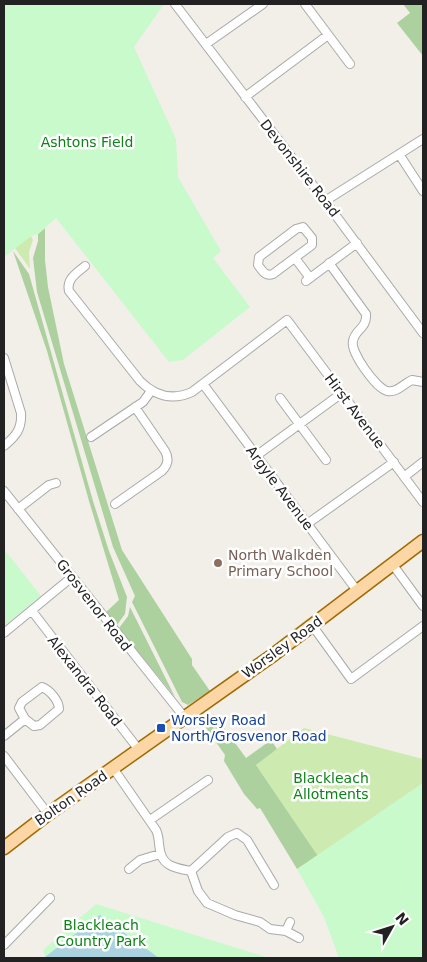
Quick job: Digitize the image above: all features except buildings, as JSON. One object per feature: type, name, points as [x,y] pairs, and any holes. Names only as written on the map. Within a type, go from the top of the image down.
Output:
[{"type":"main road","name":"Worsley Road","points":[[139,750],[358,592],[423,542]]},
{"type":"main road","name":"Bolton Road","points":[[4,848],[48,814],[139,750]]},
{"type":"street","name":"Devonshire Road","points":[[175,4],[423,332]]},
{"type":"street","points":[[206,44],[263,4]]},
{"type":"street","points":[[305,4],[350,64]]},
{"type":"street","points":[[245,96],[328,35]]},
{"type":"street","points":[[325,201],[423,139]]},
{"type":"street","points":[[399,154],[423,191]]},
{"type":"street","points":[[303,227],[312,238],[313,243],[295,258],[269,275],[264,273],[257,262],[261,256],[298,228],[303,227]]},
{"type":"street","points":[[295,258],[308,279],[357,243]]},
{"type":"street","points":[[329,264],[366,314],[365,324],[355,335],[352,347],[356,356],[378,386],[387,391],[392,391],[397,390],[412,380],[423,382]]},
{"type":"street","points":[[80,268],[68,284],[69,291],[140,380],[151,390],[164,396],[177,397],[192,392],[203,384]]},
{"type":"street","points":[[415,321],[423,316]]},
{"type":"street","name":"Hirst Avenue","points":[[203,384],[287,320],[423,502]]},
{"type":"street","points":[[4,358],[21,413],[21,426],[15,437],[4,446]]},
{"type":"street","name":"Argyle Avenue","points":[[203,384],[358,592]]},
{"type":"street","points":[[94,433],[143,402],[151,390]]},
{"type":"street","points":[[256,456],[342,393]]},
{"type":"street","points":[[280,398],[326,460]]},
{"type":"street","points":[[117,500],[162,471],[168,460],[165,450],[135,407]]},
{"type":"street","points":[[307,524],[394,462]]},
{"type":"street","points":[[404,477],[423,462]]},
{"type":"street","points":[[18,509],[49,485],[56,483]]},
{"type":"street","name":"Grosvenor Road","points":[[4,491],[187,717]]},
{"type":"street","points":[[393,564],[423,606]]},
{"type":"street","points":[[4,633],[72,577]]},
{"type":"street","name":"Alexandra Road","points":[[32,611],[139,750]]},
{"type":"street","points":[[312,625],[351,679],[423,626]]},
{"type":"street","points":[[39,688],[45,688],[59,704],[59,709],[37,726],[34,726],[25,719],[19,708],[20,705],[39,688]]},
{"type":"street","points":[[4,736],[25,719]]},
{"type":"street","points":[[4,756],[48,814]]},
{"type":"street","points":[[113,768],[159,835],[160,854],[171,866],[191,871]]},
{"type":"street","points":[[150,820],[208,780]]},
{"type":"street","points":[[191,871],[238,829],[247,840],[274,885]]},
{"type":"street","points":[[128,871],[140,860],[160,854]]},
{"type":"street","points":[[191,871],[198,891],[207,903],[235,915],[260,922],[270,929],[286,931],[299,938]]},
{"type":"street","points":[[260,878],[268,873]]},
{"type":"street","points":[[4,945],[36,908],[50,898]]},
{"type":"street","points":[[286,931],[290,922]]},
{"type":"green space","name":"Ashtons Field","points":[[6,4],[164,4],[134,47],[176,139],[178,177],[221,251],[213,258],[250,307],[183,360],[169,362],[56,218],[38,234],[31,236],[4,257],[4,7]]},
{"type":"green space","points":[[403,4],[423,5],[423,56],[397,23],[410,13]]},
{"type":"green space","points":[[45,228],[45,260],[48,287],[64,364],[122,550],[192,659],[192,665],[210,691],[188,705],[182,702],[132,602],[135,596],[113,547],[37,292],[33,258],[38,234]]},
{"type":"green space","points":[[31,236],[33,240],[29,252],[30,269],[15,248]]},
{"type":"green space","points":[[13,251],[29,274],[93,501],[109,551],[127,597],[125,614],[117,625],[106,612],[119,600],[47,351]]},
{"type":"green space","points":[[4,549],[41,596],[4,626]]},
{"type":"green space","points":[[130,607],[175,697],[119,628],[128,616]]},
{"type":"green space","points":[[214,714],[246,758],[271,740],[277,749],[256,765],[318,856],[297,869],[260,808],[257,809],[244,794],[224,761],[225,755],[202,722]]},
{"type":"green space","name":"Blackleach Allotments","points":[[304,728],[423,759],[423,783],[318,856],[256,765]]},
{"type":"green space","points":[[423,783],[423,958],[339,958],[324,917],[297,869]]},
{"type":"green space","name":"Blackleach Country Park","points":[[96,904],[269,958],[46,958],[43,950]]},
{"type":"water","points":[[100,915],[159,958],[45,957]]},
{"type":"place","name":"North Walkden Primary School","points":[[218,563]]},
{"type":"place","name":"Worsley Road North/Grosvenor Road","points":[[161,728]]}]
